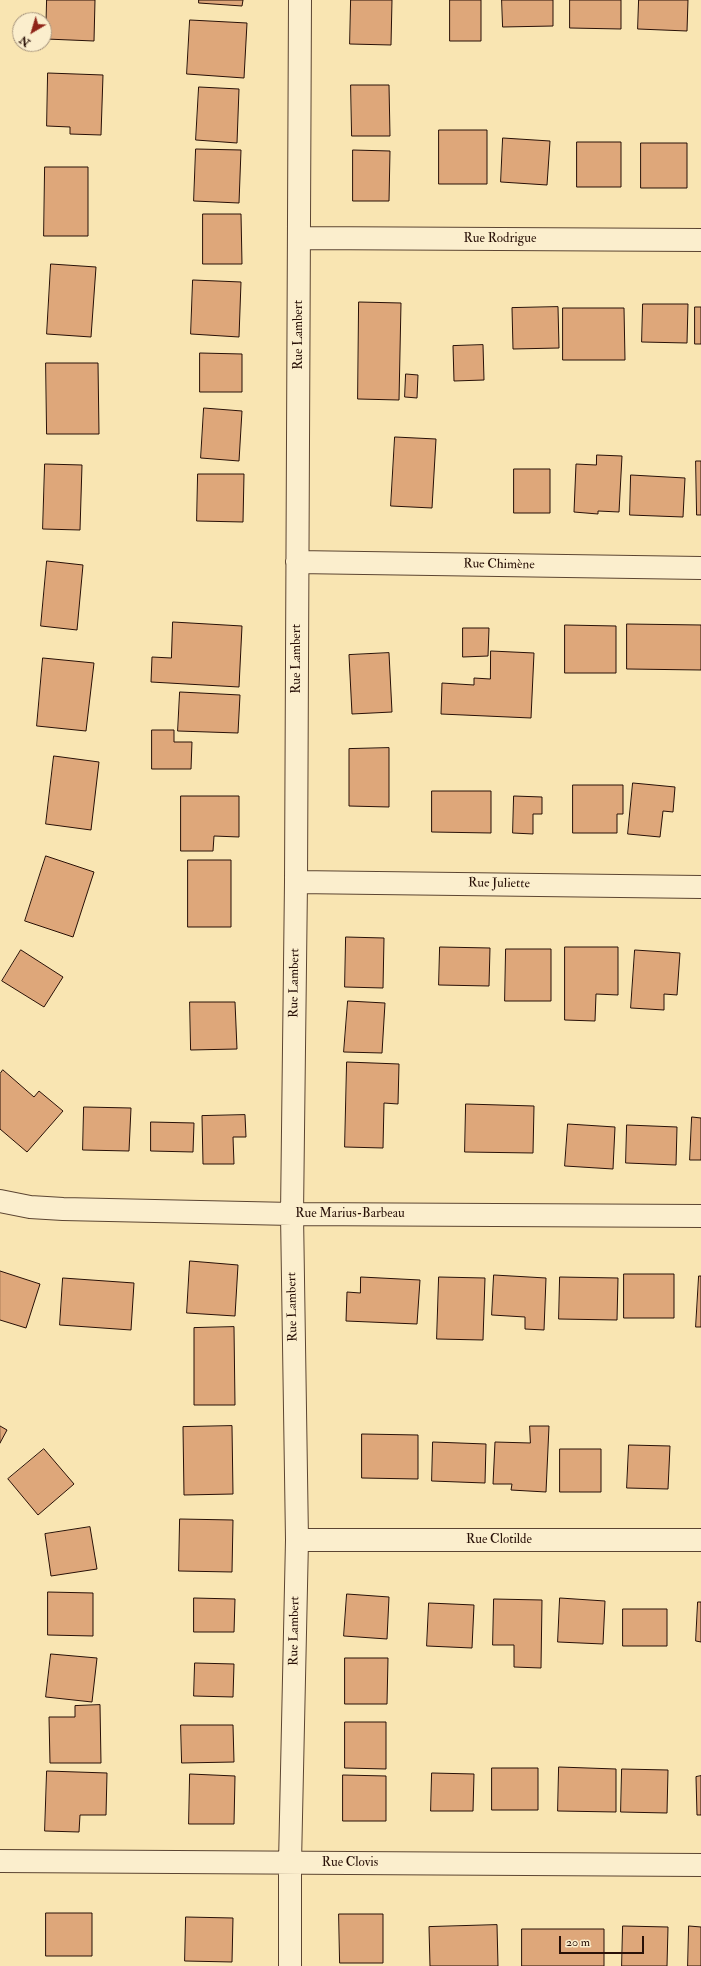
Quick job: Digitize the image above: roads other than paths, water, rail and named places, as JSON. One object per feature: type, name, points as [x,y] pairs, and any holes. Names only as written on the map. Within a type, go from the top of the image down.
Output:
[{"type":"street","name":"Rue Lambert","points":[[290,1966],[290,1863],[297,1540],[292,1214],[296,882],[300,0]]},
{"type":"street","name":"Rue Rodrigue","points":[[299,238],[701,240]]},
{"type":"street","name":"Rue Chimène","points":[[297,562],[701,568]]},
{"type":"street","name":"Rue Juliette","points":[[296,882],[701,887]]},
{"type":"street","name":"Rue Marius-Barbeau","points":[[0,1201],[30,1207],[63,1209],[292,1214],[701,1216]]},
{"type":"street","name":"Rue Clotilde","points":[[297,1540],[701,1540]]},
{"type":"street","name":"Rue Clovis","points":[[0,1861],[701,1865]]}]
